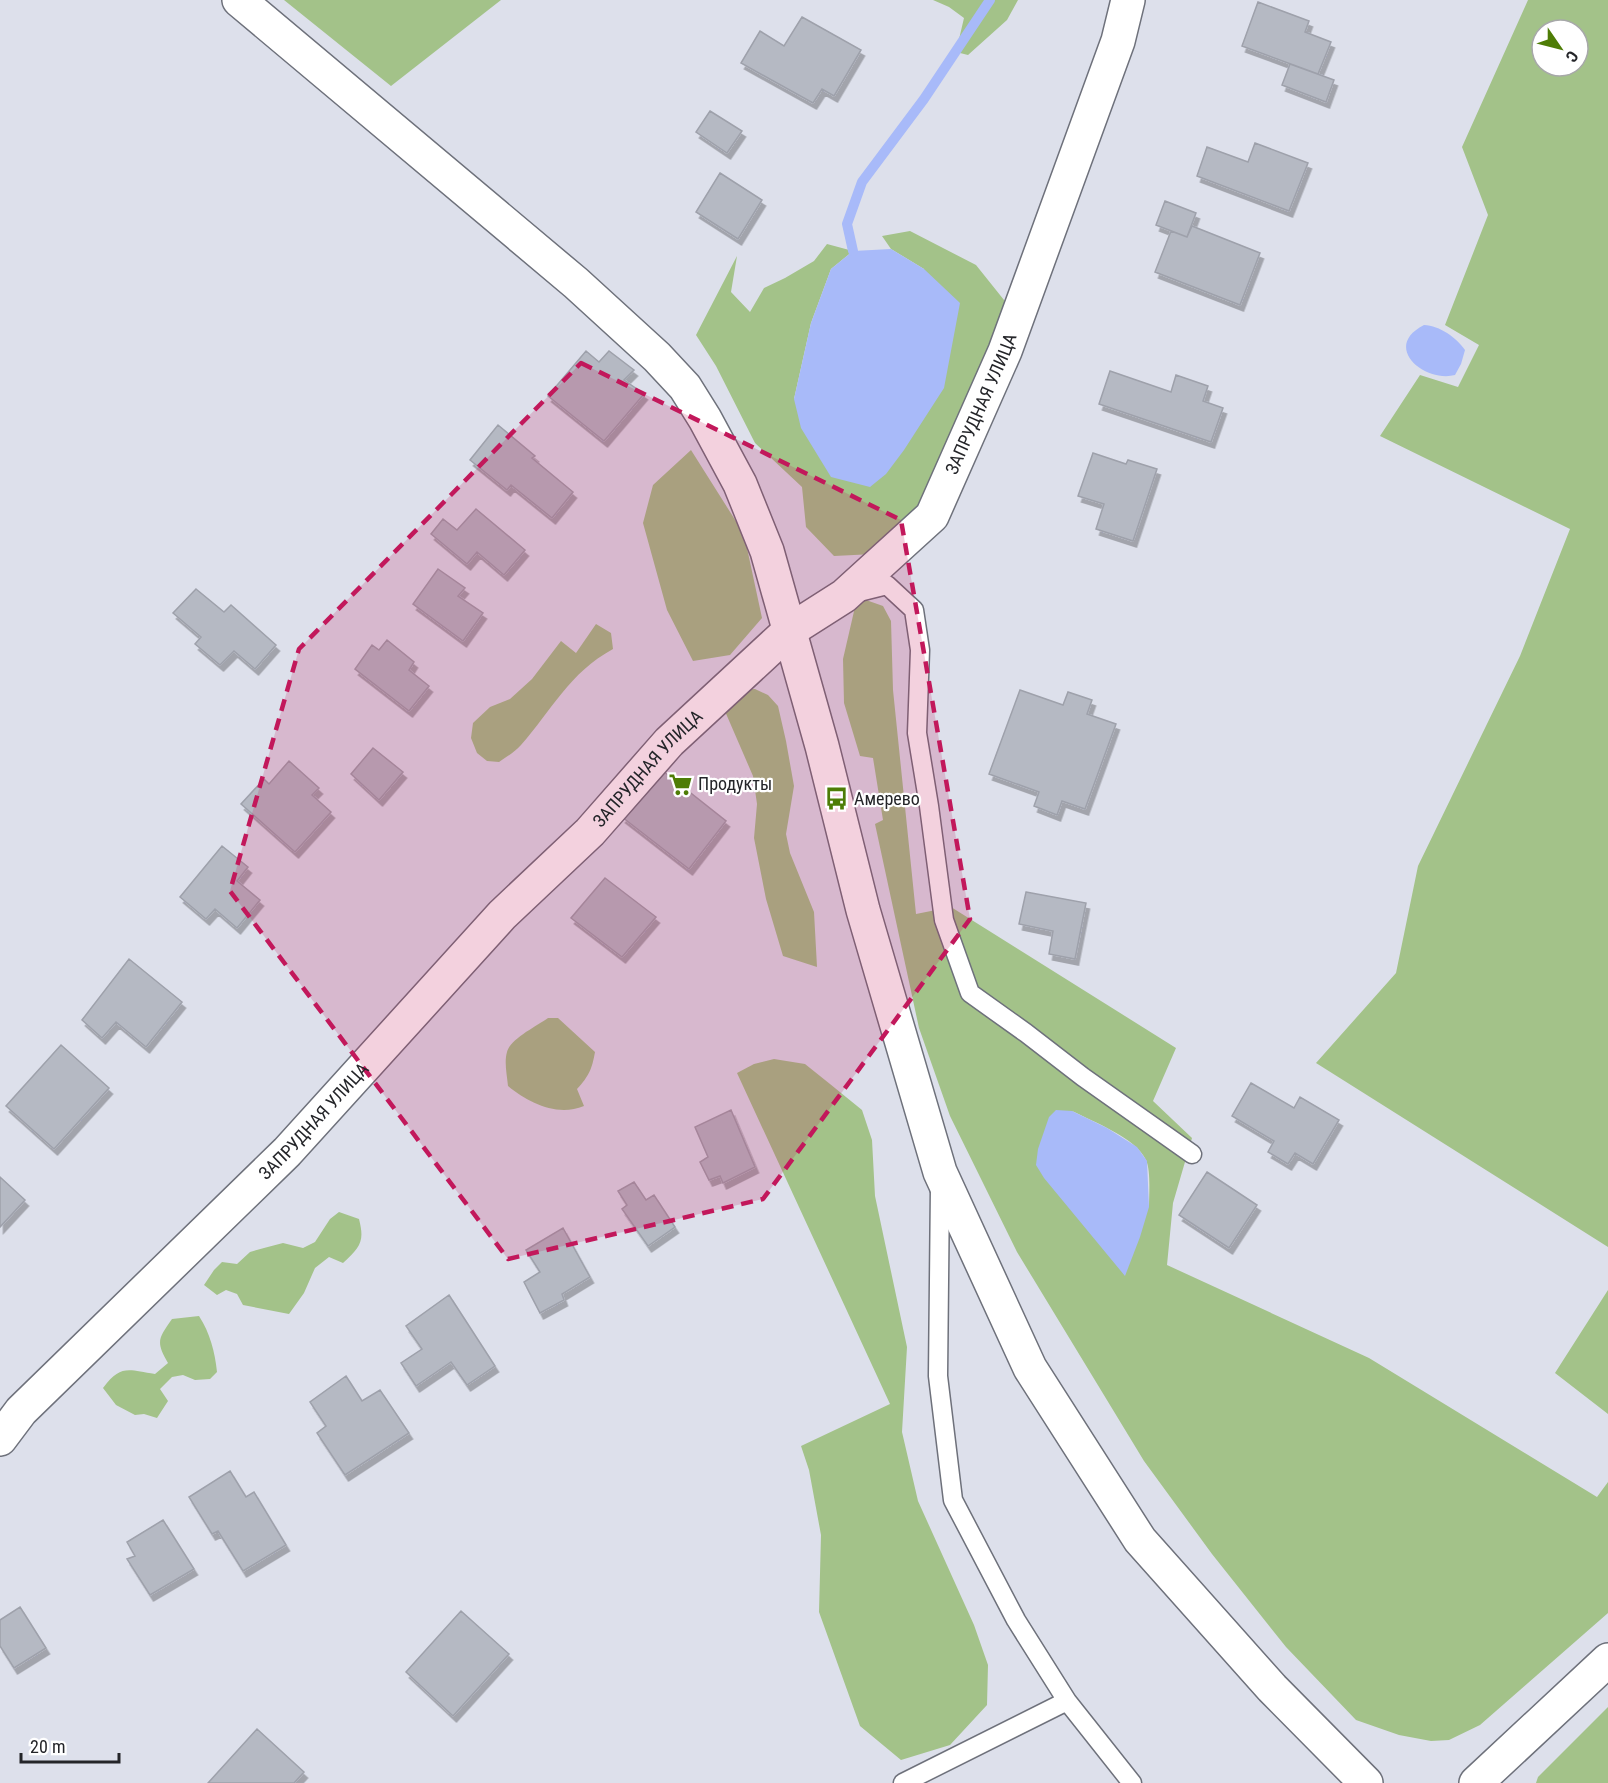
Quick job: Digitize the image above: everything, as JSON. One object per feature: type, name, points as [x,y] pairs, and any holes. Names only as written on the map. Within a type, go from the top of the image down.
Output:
[{"type":"main road","points":[[239,0],[576,283],[657,357],[685,387],[740,484],[767,551],[822,746],[863,910],[940,1172],[1030,1368],[1140,1540],[1272,1688],[1366,1783]]},
{"type":"main road","name":"ЗАПРУДНАЯ УЛИЦА","points":[[0,1439],[21,1411],[287,1152],[502,915],[590,832],[669,742],[789,631],[844,596],[932,516],[1005,351],[1118,41],[1128,0]]},
{"type":"main road","points":[[1476,1783],[1608,1660]]},
{"type":"lane","points":[[844,596],[887,585],[915,610],[920,650],[917,733],[944,920],[970,993],[1192,1154]]},
{"type":"lane","points":[[940,1172],[938,1376],[953,1500],[1016,1620],[1068,1701],[1132,1783]]},
{"type":"lane","points":[[903,1783],[1068,1701]]},
{"type":"highlighted area","points":[[581,363],[901,520],[970,919],[763,1199],[508,1259],[230,891],[299,649]]},
{"type":"green space","points":[[284,0],[501,0],[391,86]]},
{"type":"green space","points":[[933,0],[1018,0],[1007,20],[968,55],[956,52],[964,18],[949,7]]},
{"type":"green space","points":[[1528,0],[1608,0],[1608,1247],[1316,1063],[1396,973],[1418,866],[1520,656],[1570,529],[1380,436],[1420,375],[1458,387],[1479,345],[1445,325],[1488,215],[1462,147]]},
{"type":"green space","points":[[910,231],[976,265],[1008,305],[943,467],[903,528],[874,554],[834,556],[806,527],[802,487],[755,443],[716,366],[696,335],[737,256],[731,292],[750,312],[764,288],[814,261],[827,244],[853,251],[831,269],[811,323],[794,399],[924,269],[891,249],[882,236]]},
{"type":"green space","points":[[691,450],[744,534],[762,618],[730,655],[693,661],[667,610],[643,523],[653,485]]},
{"type":"green space","points":[[866,600],[883,606],[891,621],[893,690],[916,914],[951,907],[1176,1048],[1153,1101],[1192,1138],[1173,1203],[1167,1265],[1369,1358],[1597,1497],[1608,1482],[1608,1613],[1480,1725],[1449,1740],[1431,1741],[1399,1735],[1356,1720],[1286,1647],[1212,1554],[1144,1461],[1017,1252],[950,1116],[919,1028],[875,824],[883,820],[873,758],[860,756],[844,703],[843,659],[855,607]],"holes":[[[1072,1111],[1124,1138],[1141,1152],[1149,1170],[1149,1207]]]},
{"type":"green space","points":[[596,624],[611,633],[613,649],[584,669],[513,752],[499,762],[487,761],[477,753],[471,738],[473,723],[490,707],[510,699],[532,679],[561,641],[576,653]]},
{"type":"green space","points":[[755,689],[768,695],[778,706],[786,741],[794,786],[786,834],[790,853],[814,912],[817,967],[783,956],[766,899],[754,838],[757,804],[753,776],[724,709],[733,690]]},
{"type":"green space","points":[[548,1018],[558,1018],[595,1052],[589,1072],[577,1089],[584,1106],[564,1110],[554,1109],[534,1103],[508,1086],[506,1060],[509,1047],[518,1038]]},
{"type":"green space","points":[[774,1059],[805,1064],[862,1110],[872,1140],[875,1196],[907,1347],[902,1432],[918,1501],[974,1625],[988,1665],[987,1705],[950,1745],[901,1760],[860,1726],[819,1612],[821,1535],[809,1470],[801,1446],[890,1404],[737,1073],[754,1064]]},
{"type":"green space","points":[[339,1212],[359,1219],[360,1244],[343,1263],[329,1257],[315,1268],[304,1293],[289,1314],[243,1305],[237,1294],[226,1290],[217,1295],[204,1285],[222,1262],[237,1264],[250,1252],[283,1243],[303,1248],[315,1242],[330,1219]]},
{"type":"green space","points":[[1608,1290],[1608,1414],[1555,1373]]},
{"type":"green space","points":[[199,1316],[211,1343],[217,1372],[210,1379],[195,1380],[183,1375],[172,1377],[160,1389],[168,1401],[157,1418],[144,1414],[135,1415],[116,1405],[103,1388],[109,1380],[126,1370],[155,1374],[168,1363],[161,1350],[160,1340],[172,1319]]},
{"type":"green space","points":[[1608,1707],[1608,1783],[1536,1783],[1538,1777]]},
{"type":"water","points":[[891,249],[924,269],[960,303],[944,388],[904,450],[886,474],[870,487],[831,477],[801,428],[794,399],[811,323],[831,269],[853,251]]},
{"type":"water","points":[[1424,325],[1447,333],[1465,350],[1455,375],[1431,374],[1412,361],[1407,353],[1406,343],[1412,334]]},
{"type":"water","points":[[1056,1110],[1072,1111],[1107,1128],[1137,1147],[1147,1161],[1149,1207],[1125,1276],[1044,1178],[1036,1165],[1038,1149],[1049,1117]]},
{"type":"building","points":[[1258,2],[1309,21],[1305,32],[1331,42],[1318,74],[1242,46]]},
{"type":"building","points":[[802,17],[861,50],[834,96],[822,89],[813,103],[741,63],[760,31],[784,46]]},
{"type":"building","points":[[1290,64],[1334,80],[1326,102],[1282,85]]},
{"type":"building","points":[[710,111],[742,131],[727,153],[696,132]]},
{"type":"building","points":[[1255,143],[1308,163],[1289,211],[1197,176],[1207,147],[1248,162]]},
{"type":"building","points":[[720,173],[762,200],[738,239],[696,212]]},
{"type":"building","points":[[1165,201],[1196,213],[1187,237],[1156,225]]},
{"type":"building","points":[[1192,226],[1260,253],[1240,305],[1155,272],[1171,231],[1187,237]]},
{"type":"building","points":[[586,351],[599,362],[609,351],[634,370],[624,380],[644,394],[604,441],[548,396]]},
{"type":"building","points":[[1110,371],[1171,392],[1176,375],[1208,386],[1203,401],[1223,408],[1211,442],[1099,404]]},
{"type":"building","points":[[498,425],[535,456],[532,458],[573,492],[552,518],[511,485],[507,490],[470,460]]},
{"type":"building","points":[[1093,453],[1126,464],[1128,460],[1157,469],[1133,541],[1096,529],[1104,504],[1078,496]]},
{"type":"building","points":[[476,509],[525,550],[504,575],[477,552],[467,564],[431,534],[443,519],[457,530]]},
{"type":"building","points":[[438,569],[465,588],[458,596],[483,613],[463,641],[413,604]]},
{"type":"building","points":[[196,589],[224,612],[231,605],[276,645],[255,669],[234,651],[220,665],[195,644],[201,637],[173,613]]},
{"type":"building","points":[[387,640],[414,662],[409,670],[429,686],[409,711],[355,669],[372,645],[379,650]]},
{"type":"building","points":[[1020,690],[1063,705],[1068,692],[1092,700],[1087,714],[1116,724],[1085,809],[1062,801],[1057,815],[1034,806],[1039,792],[989,774]]},
{"type":"building","points":[[373,748],[403,772],[379,800],[351,774]]},
{"type":"building","points":[[289,761],[319,788],[312,795],[331,812],[295,852],[241,804],[264,779],[269,784]]},
{"type":"building","points":[[663,771],[726,821],[689,869],[622,817]]},
{"type":"building","points":[[222,846],[248,867],[237,881],[260,900],[237,928],[215,909],[206,919],[180,897]]},
{"type":"building","points":[[605,878],[656,917],[622,957],[571,918]]},
{"type":"building","points":[[1026,892],[1086,903],[1075,959],[1049,954],[1053,931],[1019,924]]},
{"type":"building","points":[[129,959],[182,1002],[146,1047],[116,1022],[102,1038],[82,1020]]},
{"type":"building","points":[[61,1045],[109,1088],[54,1149],[6,1106]]},
{"type":"building","points":[[1251,1083],[1294,1108],[1300,1097],[1339,1120],[1313,1164],[1295,1153],[1288,1164],[1268,1152],[1274,1141],[1232,1116]]},
{"type":"building","points":[[731,1110],[755,1167],[723,1183],[720,1176],[709,1180],[700,1162],[708,1157],[695,1127]]},
{"type":"building","points":[[1207,1172],[1257,1205],[1229,1248],[1179,1215]]},
{"type":"building","points":[[0,1177],[25,1200],[0,1227]]},
{"type":"building","points":[[634,1182],[646,1200],[654,1195],[675,1227],[648,1246],[622,1209],[627,1205],[618,1191]]},
{"type":"building","points":[[563,1228],[590,1277],[562,1294],[564,1300],[540,1313],[524,1282],[540,1272],[526,1250]]},
{"type":"building","points":[[449,1295],[495,1366],[467,1385],[451,1362],[416,1386],[401,1363],[422,1349],[406,1326]]},
{"type":"building","points":[[346,1376],[362,1401],[380,1390],[409,1433],[345,1475],[317,1433],[326,1426],[310,1402]]},
{"type":"building","points":[[230,1471],[246,1497],[254,1492],[286,1545],[243,1571],[218,1531],[212,1534],[189,1497]]},
{"type":"building","points":[[163,1520],[194,1569],[150,1595],[127,1559],[135,1556],[127,1542]]},
{"type":"building","points":[[20,1607],[46,1648],[14,1668],[0,1646],[0,1620]]},
{"type":"building","points":[[461,1611],[509,1654],[453,1716],[406,1672]]},
{"type":"building","points":[[257,1729],[304,1772],[294,1783],[208,1783]]},
{"type":"waterway","points":[[853,251],[847,224],[862,182],[924,99],[990,0]]},
{"type":"place","name":"Продукты","points":[[680,784]]},
{"type":"place","name":"Амерево","points":[[836,799]]}]
